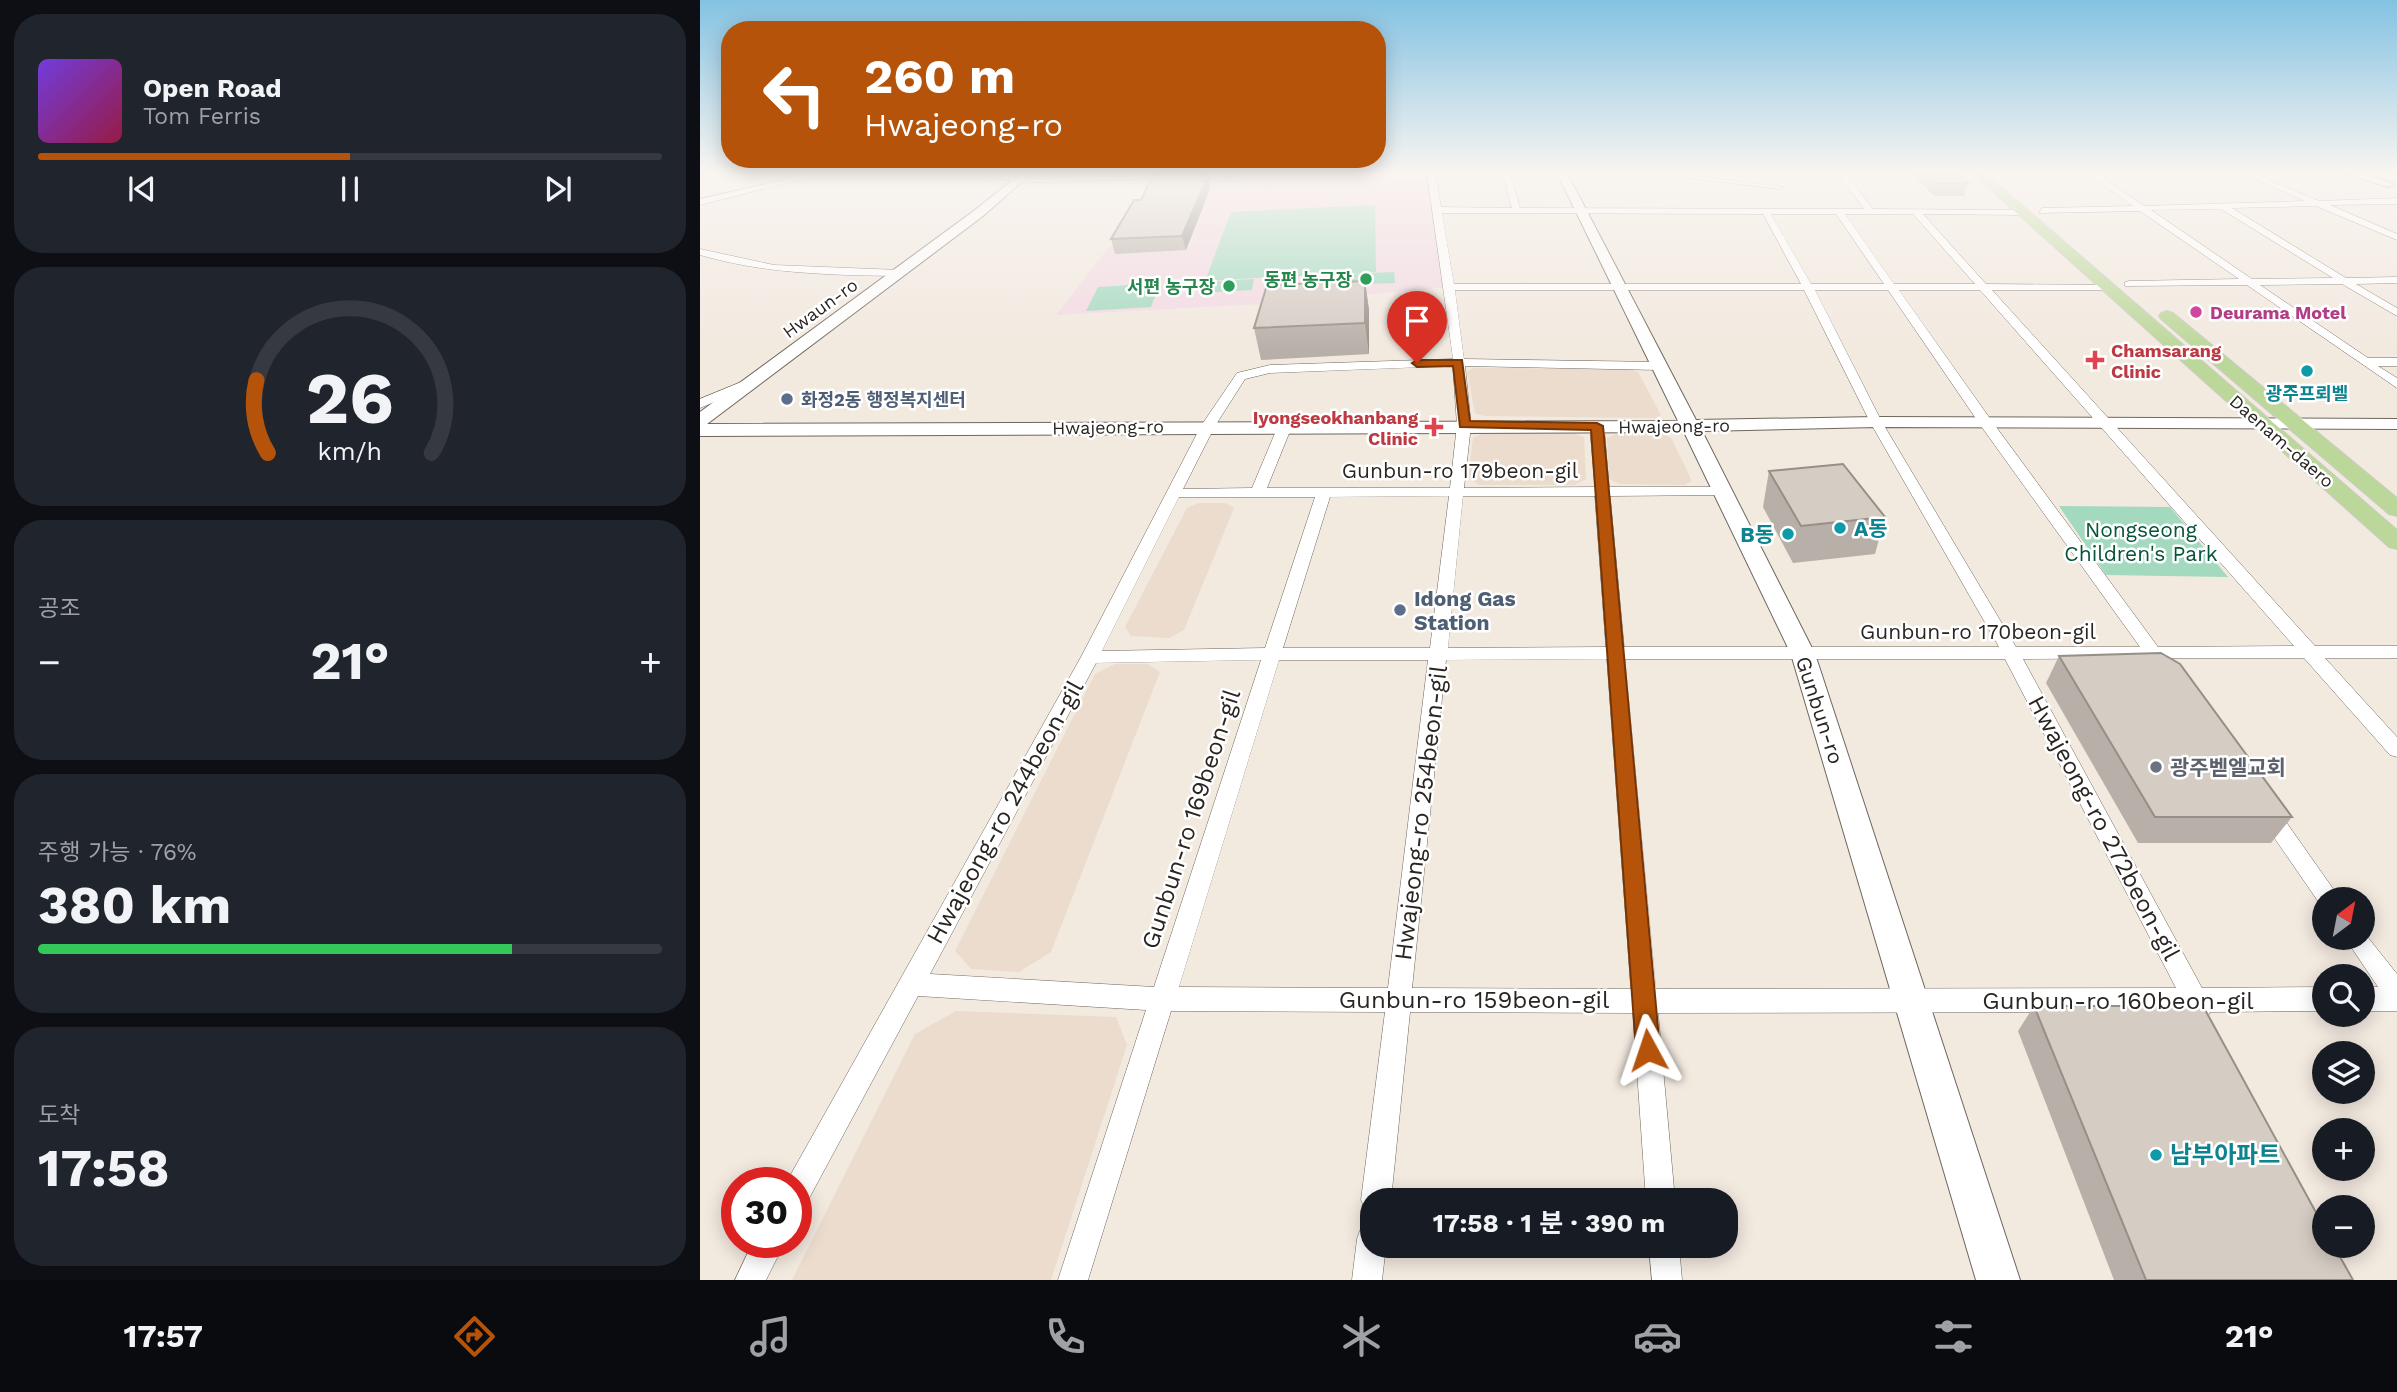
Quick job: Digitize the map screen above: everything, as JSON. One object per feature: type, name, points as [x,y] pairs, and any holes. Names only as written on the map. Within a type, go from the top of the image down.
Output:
[{"type":"main road","name":"Daenam-daero","points":[[2046,233],[2397,542]]},
{"type":"main road","name":"Daenam-daero","points":[[2068,233],[2397,509]]},
{"type":"street","name":"Hwaun-ro","points":[[700,421],[951,233]]},
{"type":"street","name":"Hwajeong-ro 254beon-gil","points":[[1377,1188],[1459,491],[1464,425],[1456,330],[1440,233]]},
{"type":"street","name":"Gunbun-ro","points":[[1591,233],[1803,654],[1998,1280]]},
{"type":"street","name":"Hwajeong-ro 272beon-gil","points":[[1778,233],[1876,422],[2011,653],[2208,1024]]},
{"type":"street","points":[[1854,233],[1986,423],[2169,675]]},
{"type":"street","points":[[1935,233],[2397,750]]},
{"type":"street","points":[[2176,233],[2397,384]]},
{"type":"street","points":[[2267,233],[2397,313]]},
{"type":"street","points":[[700,252],[746,266],[783,271],[899,273]]},
{"type":"street","points":[[2129,284],[2397,280]]},
{"type":"street","points":[[1449,287],[2108,288]]},
{"type":"street","name":"Hwajeong-ro 244beon-gil","points":[[811,1167],[1090,657],[1208,426],[1241,376],[1270,369],[1458,362],[1660,366]]},
{"type":"street","points":[[2364,362],[2397,362]]},
{"type":"street","points":[[700,404],[750,383]]},
{"type":"street","points":[[750,383],[740,400],[740,405],[748,414],[765,421],[812,429]]},
{"type":"street","name":"Hwajeong-ro","points":[[700,430],[1689,426],[1876,422],[2397,424]]},
{"type":"street","points":[[1258,492],[1285,426]]},
{"type":"street","points":[[1597,426],[1660,1188]]},
{"type":"street","name":"Gunbun-ro 179beon-gil","points":[[1175,493],[1723,491]]},
{"type":"street","name":"Gunbun-ro 179beon-gil","points":[[1271,654],[1324,492]]},
{"type":"street","name":"Gunbun-ro 170beon-gil","points":[[1803,654],[2397,652]]},
{"type":"street","name":"Gunbun-ro 169beon-gil","points":[[1090,657],[1271,654],[1803,654]]},
{"type":"street","name":"Gunbun-ro 169beon-gil","points":[[1161,999],[1271,654]]},
{"type":"street","points":[[2258,799],[2321,887]]},
{"type":"street","points":[[2365,950],[2397,996],[2375,998]]},
{"type":"street","name":"Gunbun-ro 159beon-gil","points":[[910,984],[1161,999],[1913,1002]]},
{"type":"street","points":[[1073,1280],[1161,999]]},
{"type":"street","name":"Gunbun-ro 160beon-gil","points":[[1913,1002],[2312,999]]},
{"type":"street","points":[[750,1280],[762,1258]]},
{"type":"street","points":[[1367,1280],[1370,1258]]},
{"type":"street","points":[[1665,1258],[1667,1280]]},
{"type":"shaded area","points":[[1120,233],[1440,233],[1449,287],[1262,304],[1056,315]]},
{"type":"shaded area","points":[[1474,368],[1629,369],[1638,372],[1661,415],[1655,418],[1484,416],[1475,413],[1467,371]]},
{"type":"shaded area","points":[[1485,432],[1571,432],[1584,437],[1586,479],[1575,485],[1479,485],[1468,478],[1473,438]]},
{"type":"shaded area","points":[[1662,433],[1671,438],[1692,481],[1684,485],[1620,484],[1609,479],[1607,438],[1616,434]]},
{"type":"shaded area","points":[[1199,503],[1225,503],[1234,508],[1184,630],[1169,638],[1131,636],[1125,627],[1187,508]]},
{"type":"shaded area","points":[[1115,664],[1147,664],[1160,672],[1051,952],[1019,972],[971,969],[955,951],[1095,674]]},
{"type":"shaded area","points":[[956,1011],[1116,1017],[1127,1045],[1051,1280],[792,1280],[803,1258],[812,1258],[812,1240],[915,1034]]},
{"type":"green space","points":[[1223,233],[1375,233],[1376,272],[1340,274],[1394,272],[1395,283],[1337,285],[1338,274],[1316,275],[1320,276],[1317,287],[1301,287],[1304,276],[1283,277],[1288,278],[1284,289],[1268,290],[1272,277],[1205,281]]},
{"type":"green space","name":"서편 농구장","points":[[1254,279],[1252,290],[1202,293],[1205,282]]},
{"type":"green space","points":[[1160,283],[1151,307],[1086,311],[1098,287]]},
{"type":"green space","name":"Nongseong Children's Park","points":[[2059,506],[2170,507],[2228,577],[2106,575]]},
{"type":"building","points":[[1115,233],[1183,233],[1182,236],[1111,239]]},
{"type":"building","points":[[1365,281],[1365,323],[1254,328],[1267,285]]},
{"type":"building","points":[[1843,464],[1885,517],[1801,526],[1769,471]]},
{"type":"building","name":"광주벧엘교회","points":[[2161,653],[2180,664],[2292,817],[2155,817],[2059,656]]},
{"type":"building","name":"남부아파트","points":[[2034,1006],[2203,1006],[2312,1205],[2312,1258],[2341,1258],[2353,1280],[2146,1280]]},
{"type":"place","name":"동편 농구장","points":[[1366,279]]},
{"type":"place","name":"서편 농구장","points":[[1229,286]]},
{"type":"place","name":"Deurama Motel","points":[[2196,312]]},
{"type":"place","name":"Chamsarang Clinic","points":[[2095,360]]},
{"type":"place","name":"광주프뢰벨","points":[[2307,371]]},
{"type":"place","name":"화정2동 행정복지센터","points":[[787,399]]},
{"type":"place","name":"Iyongseokhanbang Clinic","points":[[1434,427]]},
{"type":"place","name":"A동","points":[[1840,528]]},
{"type":"place","name":"B동","points":[[1788,534]]},
{"type":"place","name":"Idong Gas Station","points":[[1400,610]]},
{"type":"place","name":"광주벧엘교회","points":[[2156,767]]},
{"type":"place","name":"남부아파트","points":[[2156,1155]]},
{"type":"route","points":[[1417,363],[1458,362],[1464,425],[1597,426],[1648,1050]]}]
